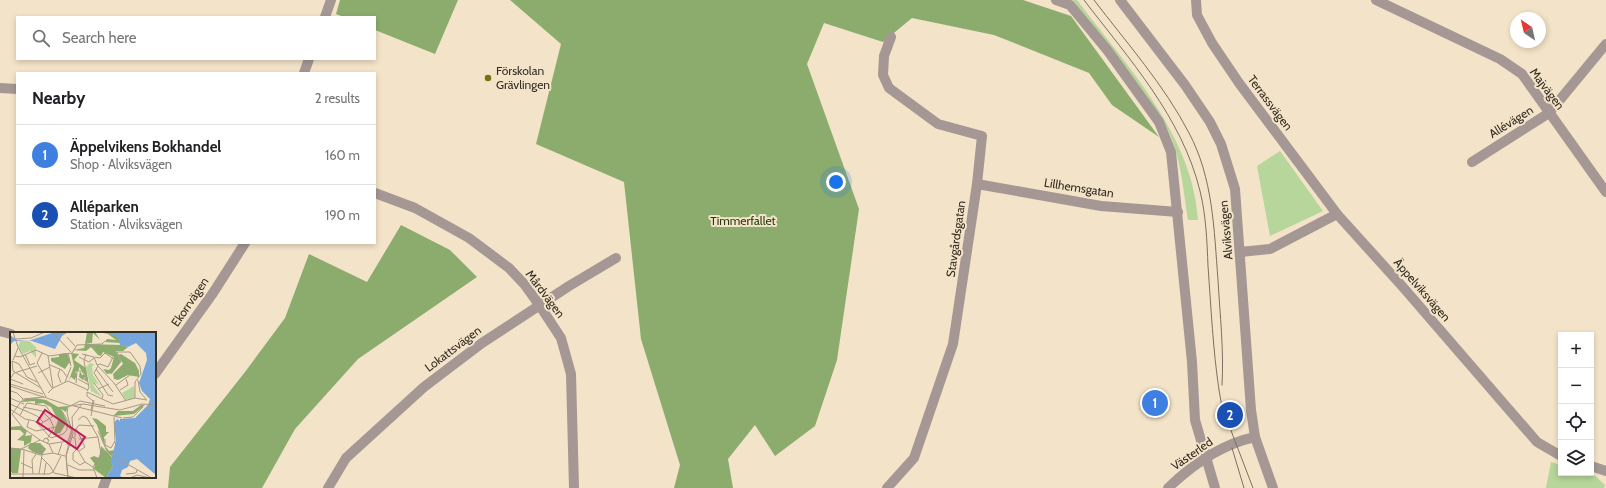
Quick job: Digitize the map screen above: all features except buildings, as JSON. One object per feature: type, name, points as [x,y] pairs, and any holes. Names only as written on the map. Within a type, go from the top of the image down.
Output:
[{"type":"street","points":[[1056,0],[1070,4],[1108,51],[1159,122],[1171,152],[1192,362],[1195,420],[1215,488]]},
{"type":"street","name":"Alviksvägen","points":[[1120,0],[1189,91],[1210,122],[1221,144],[1235,189],[1251,410],[1255,437],[1273,488]]},
{"type":"street","name":"Terrassvägen","points":[[1196,0],[1197,15],[1212,43],[1239,83],[1337,214]]},
{"type":"street","name":"Majvägen","points":[[1376,0],[1500,59],[1522,74],[1606,192]]},
{"type":"street","points":[[325,16],[328,1]]},
{"type":"street","name":"Stavgårdsgatan","points":[[887,488],[914,458],[953,344],[977,184],[982,136],[938,124],[889,88],[883,75],[884,56],[891,37]]},
{"type":"street","name":"Allévägen","points":[[1472,162],[1549,113],[1606,44]]},
{"type":"street","points":[[304,72],[309,60]]},
{"type":"street","points":[[0,88],[16,89]]},
{"type":"street","name":"Lillhemsgatan","points":[[977,184],[1101,206],[1178,212]]},
{"type":"street","name":"Mårdvägen","points":[[376,194],[415,208],[469,238],[509,268],[525,285],[540,306],[561,338],[571,374],[574,488]]},
{"type":"street","points":[[1240,252],[1270,249],[1337,214]]},
{"type":"street","name":"Äppelviksvägen","points":[[1337,214],[1402,286],[1537,442],[1558,454]]},
{"type":"street","name":"Ekorrvägen","points":[[156,373],[213,293],[244,244]]},
{"type":"street","name":"Lokattsvägen","points":[[328,488],[346,458],[424,387],[482,343],[616,258]]},
{"type":"street","points":[[0,331],[10,334]]},
{"type":"street","name":"Västerled","points":[[1168,488],[1182,475],[1230,444],[1255,437]]},
{"type":"street","points":[[1594,467],[1606,471]]},
{"type":"street","points":[[103,488],[106,478]]},
{"type":"green space","points":[[340,0],[458,0],[435,54],[376,30],[376,16],[341,16],[336,14]]},
{"type":"green space","name":"Timmerfallet","points":[[510,0],[1023,0],[1071,16],[1159,137],[1112,105],[1089,73],[994,35],[912,18],[883,42],[824,23],[807,64],[859,209],[837,360],[815,426],[775,456],[755,425],[728,459],[733,488],[674,488],[680,465],[641,339],[624,182],[536,144],[561,44]]},
{"type":"green space","points":[[1073,0],[1077,0],[1136,76],[1154,102],[1170,130],[1184,159],[1193,189],[1198,220],[1188,220],[1178,159],[1175,147],[1165,125]]},
{"type":"green space","points":[[1280,151],[1323,211],[1270,236],[1257,166]]},
{"type":"green space","points":[[401,225],[450,250],[477,277],[358,359],[295,429],[262,488],[168,488],[170,467],[245,372],[285,318],[309,254],[367,282]]},
{"type":"green space","points":[[1551,462],[1558,464],[1558,476],[1594,475],[1605,485],[1604,488],[1546,488]]},
{"type":"tram line","points":[[1084,0],[1152,90],[1181,138],[1192,164],[1200,191],[1205,219],[1214,344],[1222,407],[1253,488]]},
{"type":"tram line","points":[[1094,0],[1169,98],[1189,133],[1203,168],[1211,204],[1215,242],[1222,346],[1222,385]]},
{"type":"tram line","points":[[1232,448],[1244,488]]},
{"type":"place","name":"Förskolan Grävlingen","points":[[488,78]]},
{"type":"place","name":"Äppelvikens Bokhandel","points":[[1155,403]]},
{"type":"place","name":"Alléparken","points":[[1230,415]]}]
